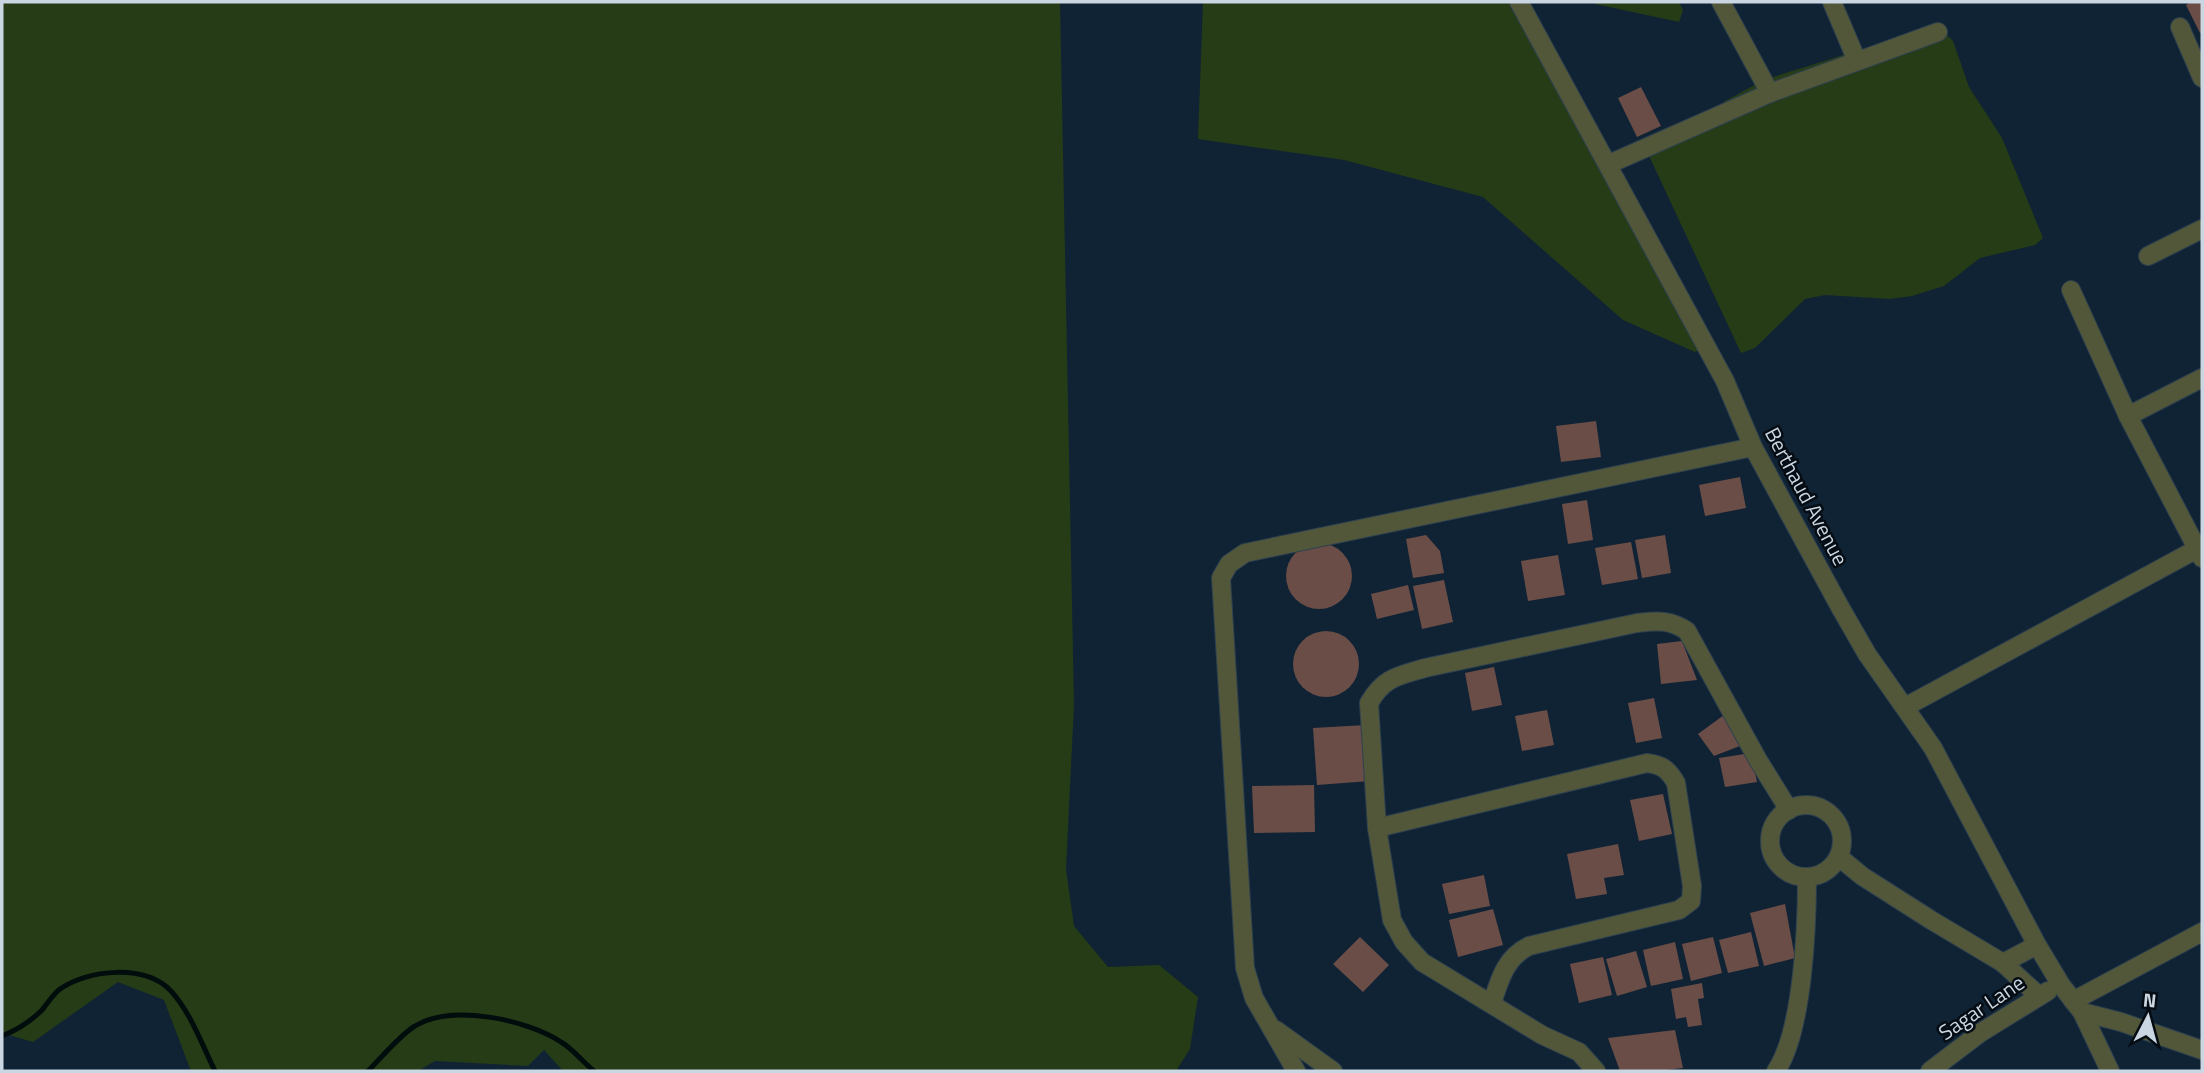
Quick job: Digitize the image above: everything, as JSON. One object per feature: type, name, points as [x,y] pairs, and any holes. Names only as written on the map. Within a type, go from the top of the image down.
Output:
[{"type":"street","name":"Berthaud Avenue","points":[[1519,2],[1725,381],[1753,447],[1867,654],[1933,748],[2037,945],[2078,1007],[2110,1071]]},
{"type":"street","points":[[1721,2],[1770,93]]},
{"type":"street","points":[[1832,2],[1857,61]]},
{"type":"street","points":[[2180,27],[2202,78]]},
{"type":"street","points":[[1609,164],[1770,93],[1938,32]]},
{"type":"street","points":[[2148,257],[2202,229]]},
{"type":"street","points":[[1905,707],[2200,553],[2128,416],[2071,290]]},
{"type":"street","points":[[2128,416],[2202,378]]},
{"type":"street","points":[[1296,1071],[1254,998],[1245,968],[1221,578],[1229,564],[1245,553],[1753,447]]},
{"type":"street","points":[[1596,1071],[1579,1052],[1542,1035],[1422,961],[1404,942],[1392,920],[1377,828],[1369,703],[1378,686],[1395,677],[1425,668],[1637,623],[1660,621],[1676,624],[1687,631],[1758,760],[1789,810]]},
{"type":"street","points":[[1377,828],[1647,763],[1664,767],[1671,774],[1676,783],[1692,886],[1691,901],[1679,910],[1529,946],[1510,959],[1492,1003]]},
{"type":"street","points":[[1800,806],[1822,809],[1838,824],[1842,846],[1839,857],[1826,872],[1807,877],[1787,871],[1779,864],[1770,845],[1774,825],[1789,810],[1800,806]]},
{"type":"street","points":[[1839,857],[1862,876],[2004,963],[2038,995]]},
{"type":"street","points":[[1776,1071],[1786,1056],[1795,1018],[1806,922],[1807,877]]},
{"type":"street","points":[[2078,1007],[2202,932]]},
{"type":"street","points":[[2004,963],[2037,945]]},
{"type":"street","name":"Sagar Lane","points":[[1930,1071],[1980,1033],[2038,995],[2061,985]]},
{"type":"street","points":[[2078,1007],[2202,1050]]},
{"type":"street","points":[[1270,1025],[1333,1071]]},
{"type":"green space","points":[[2,2],[1060,2],[1074,705],[1066,869],[1074,926],[1108,967],[1159,965],[1198,997],[1190,1049],[1176,1071],[563,1071],[544,1050],[528,1066],[435,1061],[418,1071],[191,1071],[164,1000],[118,982],[33,1042],[2,1033]]},
{"type":"green space","points":[[1203,2],[1517,2],[1706,347],[1695,352],[1623,320],[1483,197],[1344,160],[1198,139]]},
{"type":"green space","points":[[1594,2],[1679,2],[1683,10],[1679,22]]},
{"type":"green space","points":[[1945,33],[1953,41],[1969,87],[2002,138],[2043,238],[2035,245],[1980,258],[1944,286],[1912,296],[1890,299],[1825,295],[1805,299],[1755,348],[1741,353],[1644,145],[1698,125],[1725,101],[1764,80],[1907,35]]},
{"type":"building","points":[[2202,2],[2200,33],[2186,5]]},
{"type":"building","points":[[1641,87],[1661,126],[1637,137],[1618,98]]},
{"type":"building","points":[[1596,421],[1601,457],[1561,462],[1556,426]]},
{"type":"building","points":[[1740,477],[1746,508],[1705,516],[1699,485]]},
{"type":"building","points":[[1587,500],[1593,540],[1568,544],[1562,504]]},
{"type":"building","points":[[1426,535],[1440,551],[1444,573],[1413,578],[1406,539]]},
{"type":"building","points":[[1665,535],[1671,573],[1642,578],[1635,540]]},
{"type":"building","points":[[1631,542],[1638,579],[1602,585],[1595,548]]},
{"type":"building","points":[[1319,543],[1332,546],[1342,553],[1349,563],[1352,576],[1349,589],[1342,599],[1332,606],[1319,609],[1306,606],[1296,599],[1289,589],[1286,576],[1289,563],[1296,553],[1306,546]]},
{"type":"building","points":[[1558,555],[1565,595],[1528,601],[1521,561]]},
{"type":"building","points":[[1444,580],[1453,622],[1422,629],[1413,586]]},
{"type":"building","points":[[1408,585],[1414,610],[1377,619],[1371,594]]},
{"type":"building","points":[[1332,631],[1350,640],[1357,651],[1357,677],[1350,688],[1339,695],[1320,697],[1302,688],[1295,677],[1293,658],[1302,640],[1313,633]]},
{"type":"building","points":[[1682,641],[1697,680],[1661,684],[1657,644]]},
{"type":"building","points":[[1494,667],[1502,705],[1472,711],[1465,673]]},
{"type":"building","points":[[1654,698],[1662,738],[1636,743],[1628,703]]},
{"type":"building","points":[[1547,710],[1554,745],[1522,751],[1515,716]]},
{"type":"building","points":[[1724,715],[1745,744],[1714,756],[1698,734]]},
{"type":"building","points":[[1366,725],[1370,781],[1317,785],[1313,728]]},
{"type":"building","points":[[1751,753],[1757,782],[1725,787],[1719,758]]},
{"type":"building","points":[[1314,785],[1315,832],[1254,833],[1252,786]]},
{"type":"building","points":[[1663,794],[1672,834],[1639,841],[1630,800]]},
{"type":"building","points":[[1618,844],[1624,875],[1604,878],[1607,894],[1576,899],[1567,854]]},
{"type":"building","points":[[1484,875],[1490,906],[1449,914],[1442,884]]},
{"type":"building","points":[[1785,904],[1795,958],[1764,966],[1750,913]]},
{"type":"building","points":[[1493,909],[1503,945],[1458,957],[1449,920]]},
{"type":"building","points":[[1751,932],[1759,966],[1728,973],[1719,940]]},
{"type":"building","points":[[1360,937],[1389,965],[1363,992],[1333,964]]},
{"type":"building","points":[[1713,937],[1722,973],[1691,981],[1682,944]]},
{"type":"building","points":[[1675,942],[1683,979],[1651,986],[1643,950]]},
{"type":"building","points":[[1636,951],[1647,987],[1617,996],[1606,959]]},
{"type":"building","points":[[1603,957],[1612,995],[1579,1003],[1570,964]]},
{"type":"building","points":[[1702,983],[1704,998],[1698,999],[1702,1025],[1688,1027],[1686,1017],[1676,1019],[1671,989]]},
{"type":"building","points":[[1675,1030],[1683,1068],[1620,1071],[1608,1038]]},
{"type":"waterway","points":[[2,1036],[33,1018],[57,991],[72,982],[101,974],[132,973],[147,976],[171,991],[190,1019],[215,1071]]},
{"type":"waterway","points":[[368,1071],[415,1026],[431,1019],[468,1015],[510,1021],[546,1034],[565,1045],[594,1071]]}]
